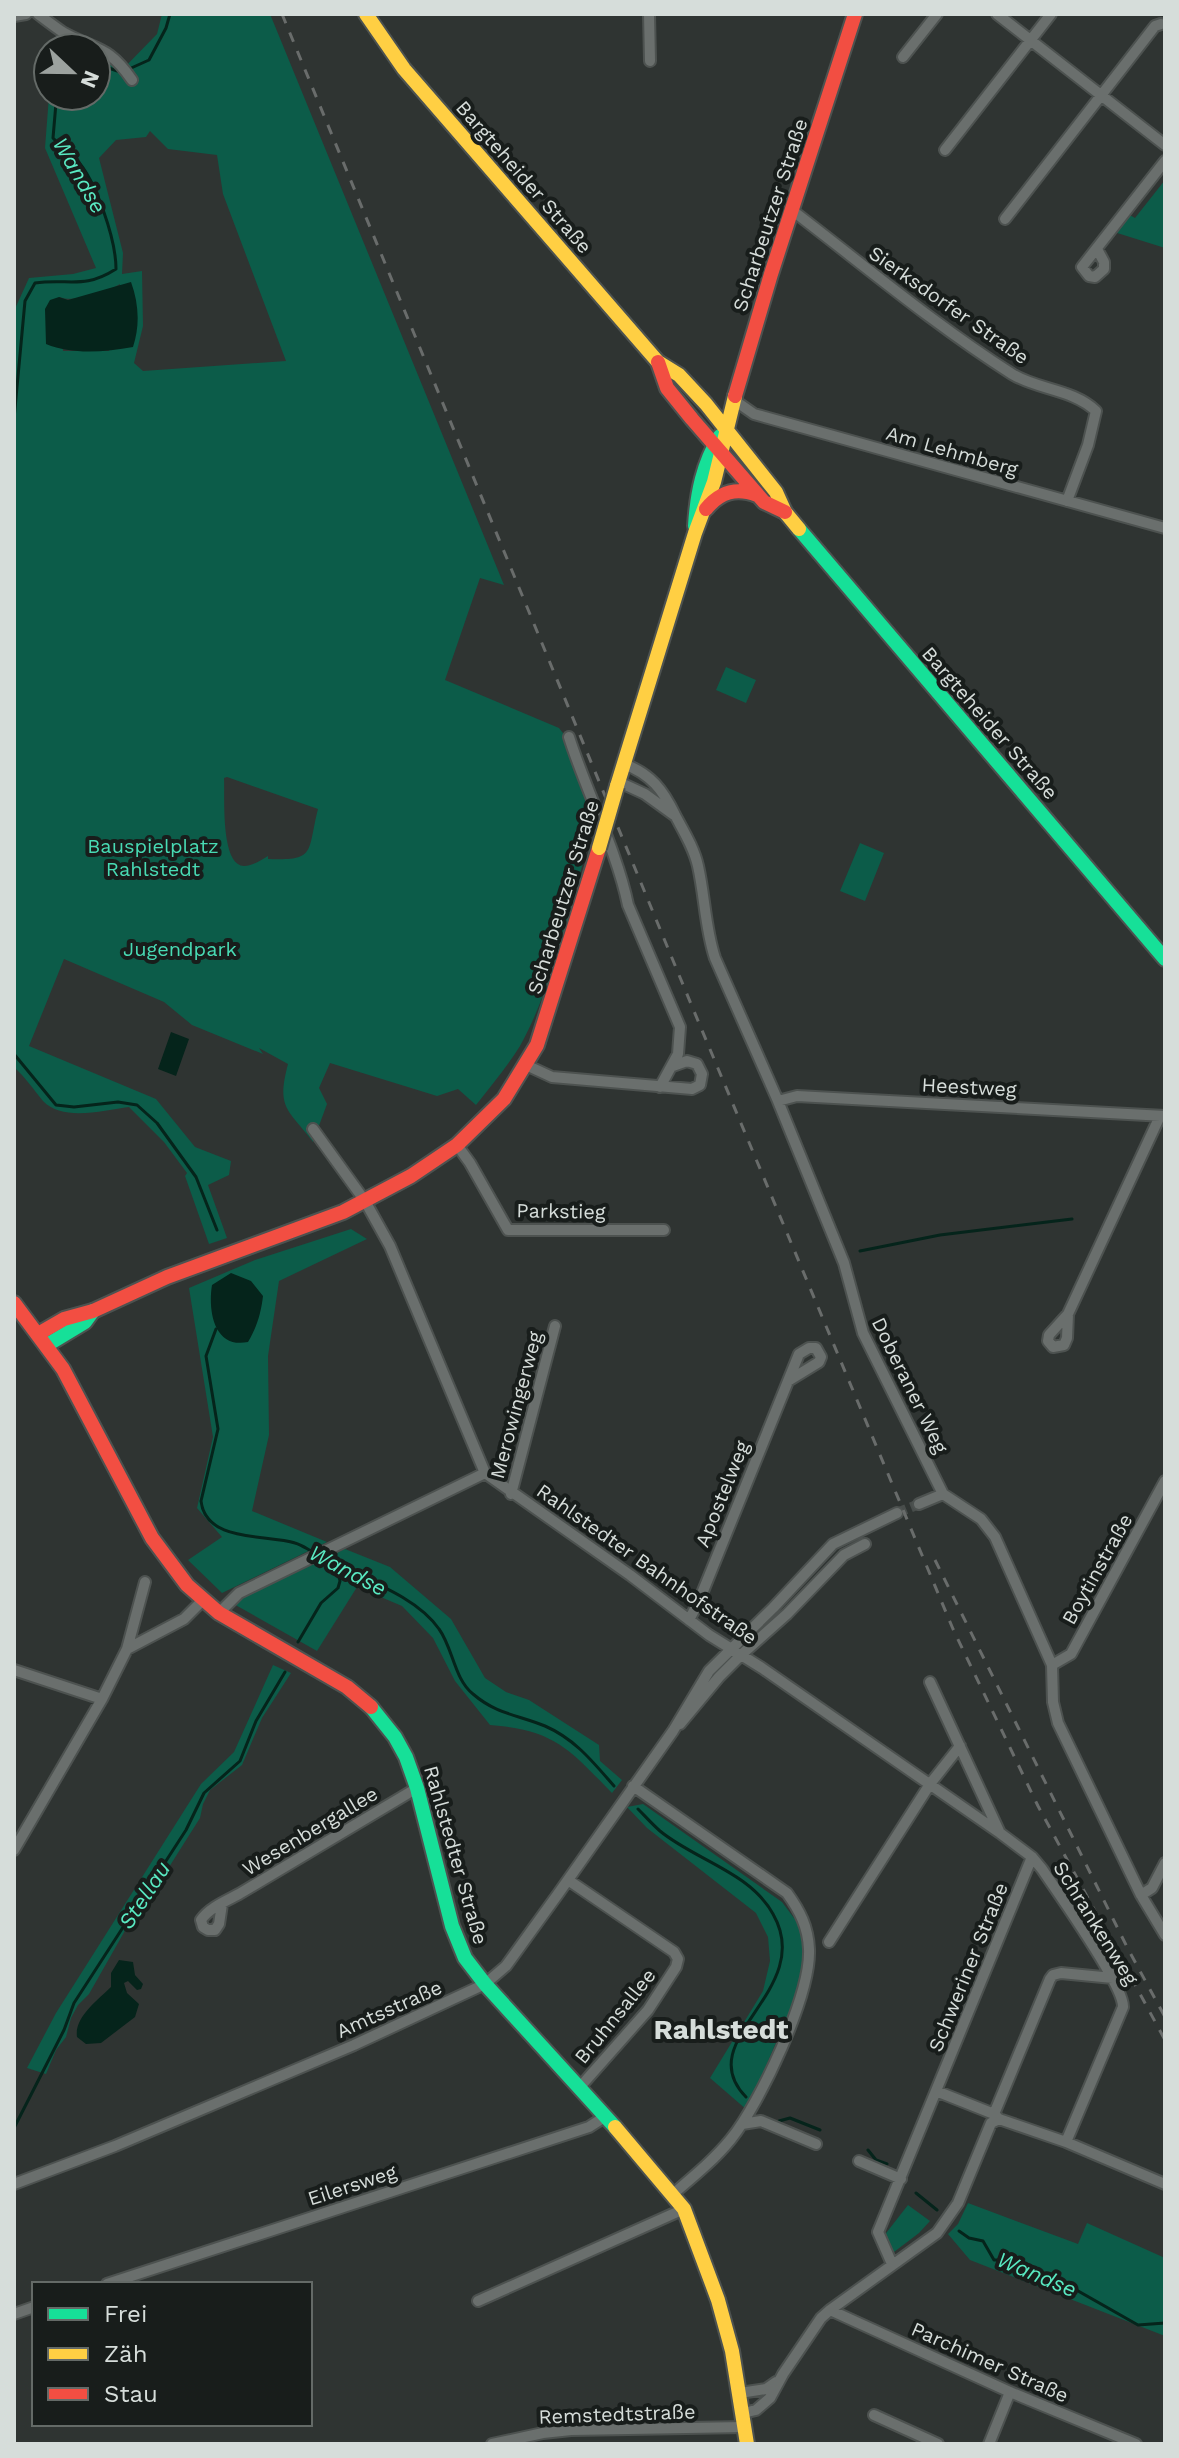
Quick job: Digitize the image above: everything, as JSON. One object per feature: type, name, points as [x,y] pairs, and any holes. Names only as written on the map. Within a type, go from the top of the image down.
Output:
[{"type":"main road","name":"Bargteheider Straße","points":[[366,14],[404,69],[658,362],[679,375],[776,492],[785,512],[1165,959]]},
{"type":"main road","name":"Scharbeutzer Straße","points":[[365,1201],[411,1176],[457,1145],[504,1099],[526,1065],[544,1027],[695,533],[705,509],[718,449],[777,253],[855,14]]},
{"type":"main road","name":"Bargteheider Straße","points":[[658,362],[667,388],[718,449],[764,502],[785,512]]},
{"type":"main road","name":"Scharbeutzer Straße","points":[[695,533],[696,506],[703,471],[718,449]]},
{"type":"main road","points":[[705,509],[729,492],[745,490],[757,495]]},
{"type":"main road","points":[[42,1340],[80,1312],[93,1311],[167,1277],[317,1223],[365,1201]]},
{"type":"main road","name":"Rahlstedter Straße","points":[[14,1303],[42,1340],[82,1404],[158,1548],[202,1601],[336,1680],[366,1702],[399,1743],[417,1788],[454,1935],[465,1958],[684,2209],[718,2300],[740,2393],[747,2444]]},
{"type":"street","points":[[14,16],[26,14]]},
{"type":"street","points":[[38,14],[66,34],[98,46],[120,62],[132,80]]},
{"type":"street","points":[[649,14],[650,61]]},
{"type":"street","points":[[903,57],[937,14]]},
{"type":"street","points":[[997,14],[1165,145]]},
{"type":"street","points":[[945,150],[1051,14]]},
{"type":"street","points":[[1005,219],[1155,26],[1161,24]]},
{"type":"street","points":[[1097,249],[1165,161]]},
{"type":"street","name":"Sierksdorfer Straße","points":[[793,211],[855,261],[1014,375],[1075,397],[1096,411],[1088,445],[1067,501]]},
{"type":"street","name":"Am Lehmberg","points":[[734,400],[754,414],[1165,528]]},
{"type":"street","points":[[569,737],[624,886],[628,905],[680,1027],[681,1043],[673,1066],[660,1087]]},
{"type":"street","name":"Doberaner Weg","points":[[624,764],[656,783],[676,816],[698,867],[707,934],[715,958],[844,1263],[863,1333],[943,1494]]},
{"type":"street","points":[[618,784],[645,794],[676,816]]},
{"type":"street","points":[[526,1065],[552,1077],[692,1089],[700,1085],[702,1074],[697,1064],[687,1061],[673,1066]]},
{"type":"street","name":"Heestweg","points":[[778,1101],[797,1096],[1162,1116],[1068,1314]]},
{"type":"street","name":"Rahlstedter Bahnhofstraße","points":[[313,1129],[365,1201],[404,1276],[485,1473],[689,1620],[1032,1857]]},
{"type":"street","name":"Parkstieg","points":[[457,1145],[508,1230],[664,1230]]},
{"type":"street","name":"Merowingerweg","points":[[511,1494],[555,1326]]},
{"type":"street","name":"Apostelweg","points":[[689,1620],[788,1381]]},
{"type":"street","points":[[219,1613],[239,1593],[485,1473]]},
{"type":"street","name":"Boytinstraße","points":[[1052,1665],[1071,1654],[1165,1481]]},
{"type":"street","points":[[919,1504],[943,1494],[990,1527],[1052,1665],[1053,1702],[1058,1723],[1141,1895],[1165,1935]]},
{"type":"street","name":"Amtsstraße","points":[[14,2184],[115,2146],[354,2045],[485,1984],[506,1966],[673,1731],[699,1686],[730,1648],[787,1602],[804,1574],[840,1539],[897,1513]]},
{"type":"street","points":[[787,1602],[844,1555],[865,1544]]},
{"type":"street","points":[[15,1844],[102,1699],[127,1649],[145,1582]]},
{"type":"street","points":[[127,1649],[184,1619],[202,1601]]},
{"type":"street","name":"Amtsstraße","points":[[673,1731],[719,1677],[746,1658],[787,1614],[787,1602]]},
{"type":"street","points":[[14,1670],[102,1699]]},
{"type":"street","points":[[930,1682],[1000,1833]]},
{"type":"street","points":[[829,1942],[930,1784],[960,1746]]},
{"type":"street","points":[[633,1786],[787,1893],[800,1911],[809,1951],[802,1994],[756,2103],[722,2149],[673,2194]]},
{"type":"street","name":"Wesenbergallee","points":[[222,1904],[417,1788]]},
{"type":"street","name":"Schrankenweg","points":[[1032,1857],[1113,1978],[1123,1999],[1123,2007],[1066,2142]]},
{"type":"street","name":"Schweriner Straße","points":[[892,2264],[878,2232],[1032,1857]]},
{"type":"street","points":[[1141,1895],[1152,1888],[1165,1863]]},
{"type":"street","name":"Bruhnsallee","points":[[568,1880],[674,1952],[678,1959],[648,2010],[580,2087]]},
{"type":"street","points":[[744,2420],[766,2402],[821,2318],[944,2225],[958,2203],[991,2123],[997,2116],[1053,1975],[1113,1978]]},
{"type":"street","points":[[936,2091],[1165,2184]]},
{"type":"street","name":"Eilersweg","points":[[113,2282],[589,2127],[606,2116]]},
{"type":"street","points":[[742,2124],[761,2121],[816,2144]]},
{"type":"street","points":[[859,2161],[901,2179]]},
{"type":"street","points":[[478,2301],[684,2209]]},
{"type":"street","name":"Parchimer Straße","points":[[830,2310],[1010,2392],[1136,2444]]},
{"type":"street","points":[[740,2393],[766,2389],[778,2381]]},
{"type":"street","points":[[989,2444],[1010,2392]]},
{"type":"street","points":[[874,2415],[938,2444]]},
{"type":"street","name":"Remstedtstraße","points":[[492,2444],[571,2430],[744,2420]]},
{"type":"green space","points":[[162,14],[270,14],[504,585],[480,578],[445,680],[559,728],[566,737],[587,802],[580,824],[593,828],[543,995],[520,1046],[476,1105],[458,1089],[437,1096],[330,1063],[319,1088],[327,1104],[313,1142],[291,1115],[284,1100],[288,1064],[259,1048],[263,1054],[192,1025],[164,1002],[64,959],[29,1046],[156,1099],[195,1147],[231,1161],[229,1175],[208,1185],[227,1238],[209,1244],[185,1176],[187,1173],[164,1142],[129,1107],[84,1113],[61,1111],[43,1101],[14,1067],[14,311],[29,278],[73,274],[96,268],[45,148],[48,112],[112,112],[112,65],[120,72],[157,34]],"holes":[[[150,131],[168,149],[217,155],[223,194],[286,361],[143,371],[134,363],[143,326],[142,271],[122,274],[123,253],[99,158],[116,140],[146,137]],[[120,284],[109,351],[63,351],[59,297],[82,298]],[[224,778],[318,809],[307,851],[295,858],[268,859],[268,856],[247,866],[236,863],[227,842],[224,813]]]},
{"type":"green space","points":[[1165,180],[1165,248],[1114,232],[1128,214],[1135,218]]},
{"type":"green space","points":[[726,667],[756,680],[746,703],[716,690]]},
{"type":"green space","points":[[860,843],[884,853],[865,901],[840,891]]},
{"type":"green space","points":[[351,1229],[367,1239],[279,1281],[268,1356],[269,1435],[252,1511],[327,1542],[222,1593],[188,1560],[222,1537],[197,1508],[213,1437],[189,1288],[255,1260]]},
{"type":"green space","points":[[345,1549],[390,1567],[451,1619],[485,1678],[506,1692],[529,1700],[599,1745],[600,1761],[622,1780],[612,1793],[559,1744],[530,1732],[490,1725],[455,1681],[433,1638],[402,1606],[357,1587],[317,1651],[232,1603]]},
{"type":"green space","points":[[273,1665],[291,1673],[262,1718],[242,1765],[210,1790],[200,1818],[152,1894],[135,1913],[89,1994],[78,2005],[66,2037],[56,2050],[46,2074],[27,2068],[56,2013],[201,1784],[234,1752]]},
{"type":"green space","points":[[643,1804],[782,1902],[800,1926],[804,1950],[803,1972],[797,1994],[747,2110],[710,2078],[763,1991],[770,1961],[768,1937],[756,1913],[647,1828],[627,1807]]},
{"type":"green space","points":[[968,2203],[1078,2244],[1087,2223],[1165,2258],[1165,2336],[970,2260],[948,2234],[958,2224]]},
{"type":"green space","points":[[908,2205],[930,2221],[890,2255],[883,2237]]},
{"type":"shaded area","points":[[131,282],[138,315],[133,347],[89,352],[46,344],[45,309],[50,300],[59,297],[68,300]]},
{"type":"shaded area","points":[[171,1032],[189,1039],[176,1076],[158,1069]]},
{"type":"shaded area","points":[[231,1273],[251,1281],[263,1296],[258,1320],[248,1342],[236,1343],[227,1339],[215,1325],[212,1315],[212,1285]]},
{"type":"shaded area","points":[[119,1960],[133,1962],[135,1975],[143,1984],[137,1990],[128,1981],[124,1983],[127,1993],[139,2004],[135,2017],[101,2043],[86,2044],[77,2037],[79,2023],[88,2009],[111,1987],[111,1973]]},
{"type":"waterway","name":"Wandse","points":[[129,69],[149,60],[170,14]]},
{"type":"waterway","name":"Wandse","points":[[112,69],[123,73]]},
{"type":"waterway","name":"Wandse","points":[[14,419],[25,301],[35,283],[85,281],[116,269],[109,227],[91,181],[76,159],[53,138],[55,112]]},
{"type":"waterway","name":"Wandse","points":[[14,1054],[56,1105],[74,1107],[118,1102],[137,1105],[157,1123],[196,1177],[217,1230]]},
{"type":"waterway","points":[[860,1251],[940,1235],[1072,1219]]},
{"type":"waterway","name":"Wandse","points":[[216,1329],[206,1356],[218,1429],[201,1501],[205,1514],[225,1530],[283,1540],[313,1552]]},
{"type":"waterway","name":"Wandse","points":[[319,1556],[415,1605],[439,1629],[462,1680],[473,1694],[499,1710],[545,1726],[565,1737],[614,1786]]},
{"type":"waterway","name":"Stellau","points":[[298,1642],[321,1603],[338,1588],[337,1568]]},
{"type":"waterway","name":"Stellau","points":[[14,2128],[64,2030],[74,2003],[186,1830],[204,1793],[240,1761],[256,1721],[285,1672]]},
{"type":"waterway","name":"Wandse","points":[[638,1809],[674,1841],[751,1887],[773,1914],[782,1942],[779,1967],[732,2055],[733,2076],[746,2097]]},
{"type":"waterway","name":"Wandse","points":[[779,2121],[790,2118],[820,2130]]},
{"type":"waterway","name":"Wandse","points":[[868,2150],[876,2160],[887,2164]]},
{"type":"waterway","name":"Wandse","points":[[916,2193],[937,2210]]},
{"type":"waterway","name":"Wandse","points":[[959,2231],[969,2238],[983,2241],[994,2260],[1014,2260],[1039,2280],[1057,2279],[1138,2325],[1165,2323]]},
{"type":"tunnel","points":[[897,1513],[919,1504]]},
{"type":"railway","points":[[282,14],[953,1629],[1038,1806],[1165,2040]]},
{"type":"railway","points":[[935,1560],[1128,1949],[1165,2017]]},
{"type":"traffic: fast","points":[[695,526],[702,479],[720,436]]},
{"type":"traffic: fast","points":[[799,529],[1165,959]]},
{"type":"traffic: fast","points":[[47,1345],[85,1322],[93,1311]]},
{"type":"traffic: fast","points":[[371,1707],[395,1737],[406,1757],[417,1788],[452,1926],[465,1958],[615,2127]]},
{"type":"traffic: slow","points":[[366,14],[404,69],[658,362],[679,375],[706,404],[776,492],[785,512],[799,529]]},
{"type":"traffic: slow","points":[[617,786],[695,533],[714,482],[735,396]]},
{"type":"traffic: slow","points":[[599,848],[617,786]]},
{"type":"traffic: slow","points":[[615,2127],[684,2209],[718,2300],[732,2351],[747,2444]]},
{"type":"traffic: jam","points":[[735,396],[855,14]]},
{"type":"traffic: jam","points":[[658,362],[667,388],[692,419],[764,502],[785,512]]},
{"type":"traffic: jam","points":[[706,509],[717,499],[735,491],[757,495]]},
{"type":"traffic: jam","points":[[38,1334],[64,1319],[93,1311],[167,1277],[343,1212],[411,1176],[457,1145],[504,1099],[537,1045],[599,848]]},
{"type":"traffic: jam","points":[[14,1303],[63,1369],[152,1538],[187,1585],[219,1613],[347,1687],[371,1707]]},
{"type":"district","name":"Rahlstedt","points":[[721,2029]]},
{"type":"park label","name":"Bauspielplatz Rahlstedt","points":[[153,858]]},
{"type":"park label","name":"Jugendpark","points":[[180,949]]}]
